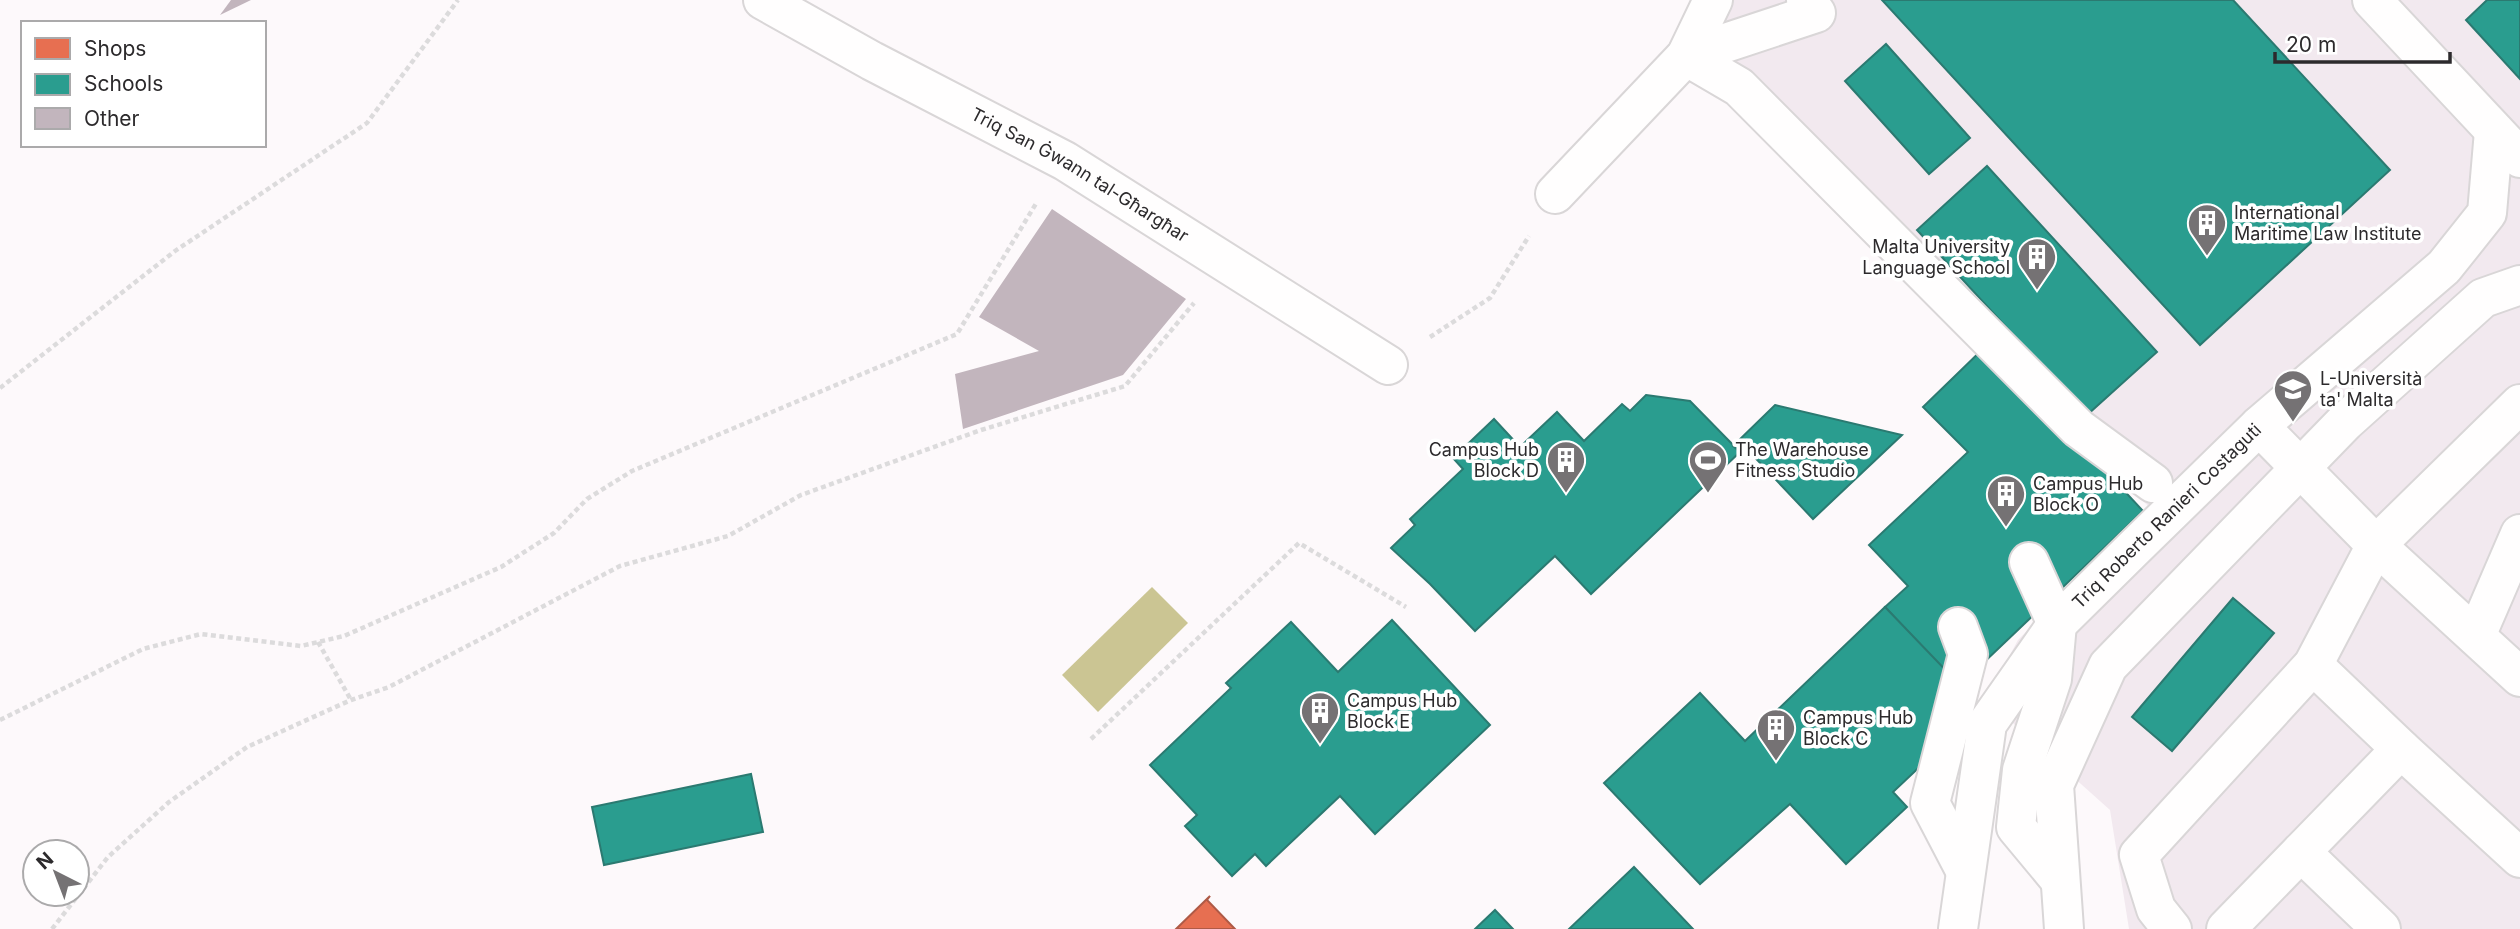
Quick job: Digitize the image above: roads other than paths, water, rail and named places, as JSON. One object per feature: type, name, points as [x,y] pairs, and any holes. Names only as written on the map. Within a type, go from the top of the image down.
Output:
[{"type":"street","name":"Triq San Ġwann tal-Għargħar","points":[[763,0],[872,61],[1065,161],[1388,365]]},
{"type":"street","points":[[1555,194],[1686,56],[1713,0]]},
{"type":"street","points":[[1686,56],[1816,13],[1806,0]]},
{"type":"street","points":[[2372,0],[2520,158]]},
{"type":"street","points":[[1686,56],[1739,87],[2078,428],[2153,483]]},
{"type":"street","name":"Triq Roberto Ranieri Costaguti","points":[[1958,929],[1987,724],[2057,624],[2259,426],[2444,267],[2487,213],[2494,131]]},
{"type":"street","points":[[2064,929],[2054,785],[2108,666],[2345,422],[2483,298],[2520,285]]},
{"type":"street","points":[[2172,929],[2156,909],[2139,855],[2313,665],[2376,545],[2520,404]]},
{"type":"street","points":[[2259,426],[2376,545],[2520,677]]},
{"type":"street","points":[[2476,636],[2520,534]]},
{"type":"street","points":[[2029,562],[2057,624],[2052,679],[2022,769],[2016,827],[2060,880]]},
{"type":"street","points":[[1958,627],[1968,654],[1930,803],[1965,870]]},
{"type":"street","points":[[2313,665],[2400,749],[2520,858]]},
{"type":"street","points":[[2226,929],[2400,749]]},
{"type":"street","points":[[2301,852],[2381,929]]},
{"type":"place","name":"International Maritime Law Institute","points":[[2207,257]]},
{"type":"place","name":"Malta University Language School","points":[[2037,291]]},
{"type":"place","name":"L-Università ta' Malta","points":[[2293,423]]},
{"type":"place","name":"Campus Hub Block D","points":[[1566,494]]},
{"type":"place","name":"The Warehouse Fitness Studio","points":[[1708,494]]},
{"type":"place","name":"Campus Hub Block O","points":[[2006,528]]},
{"type":"place","name":"Campus Hub Block E","points":[[1320,745]]},
{"type":"place","name":"Campus Hub Block C","points":[[1776,762]]}]
